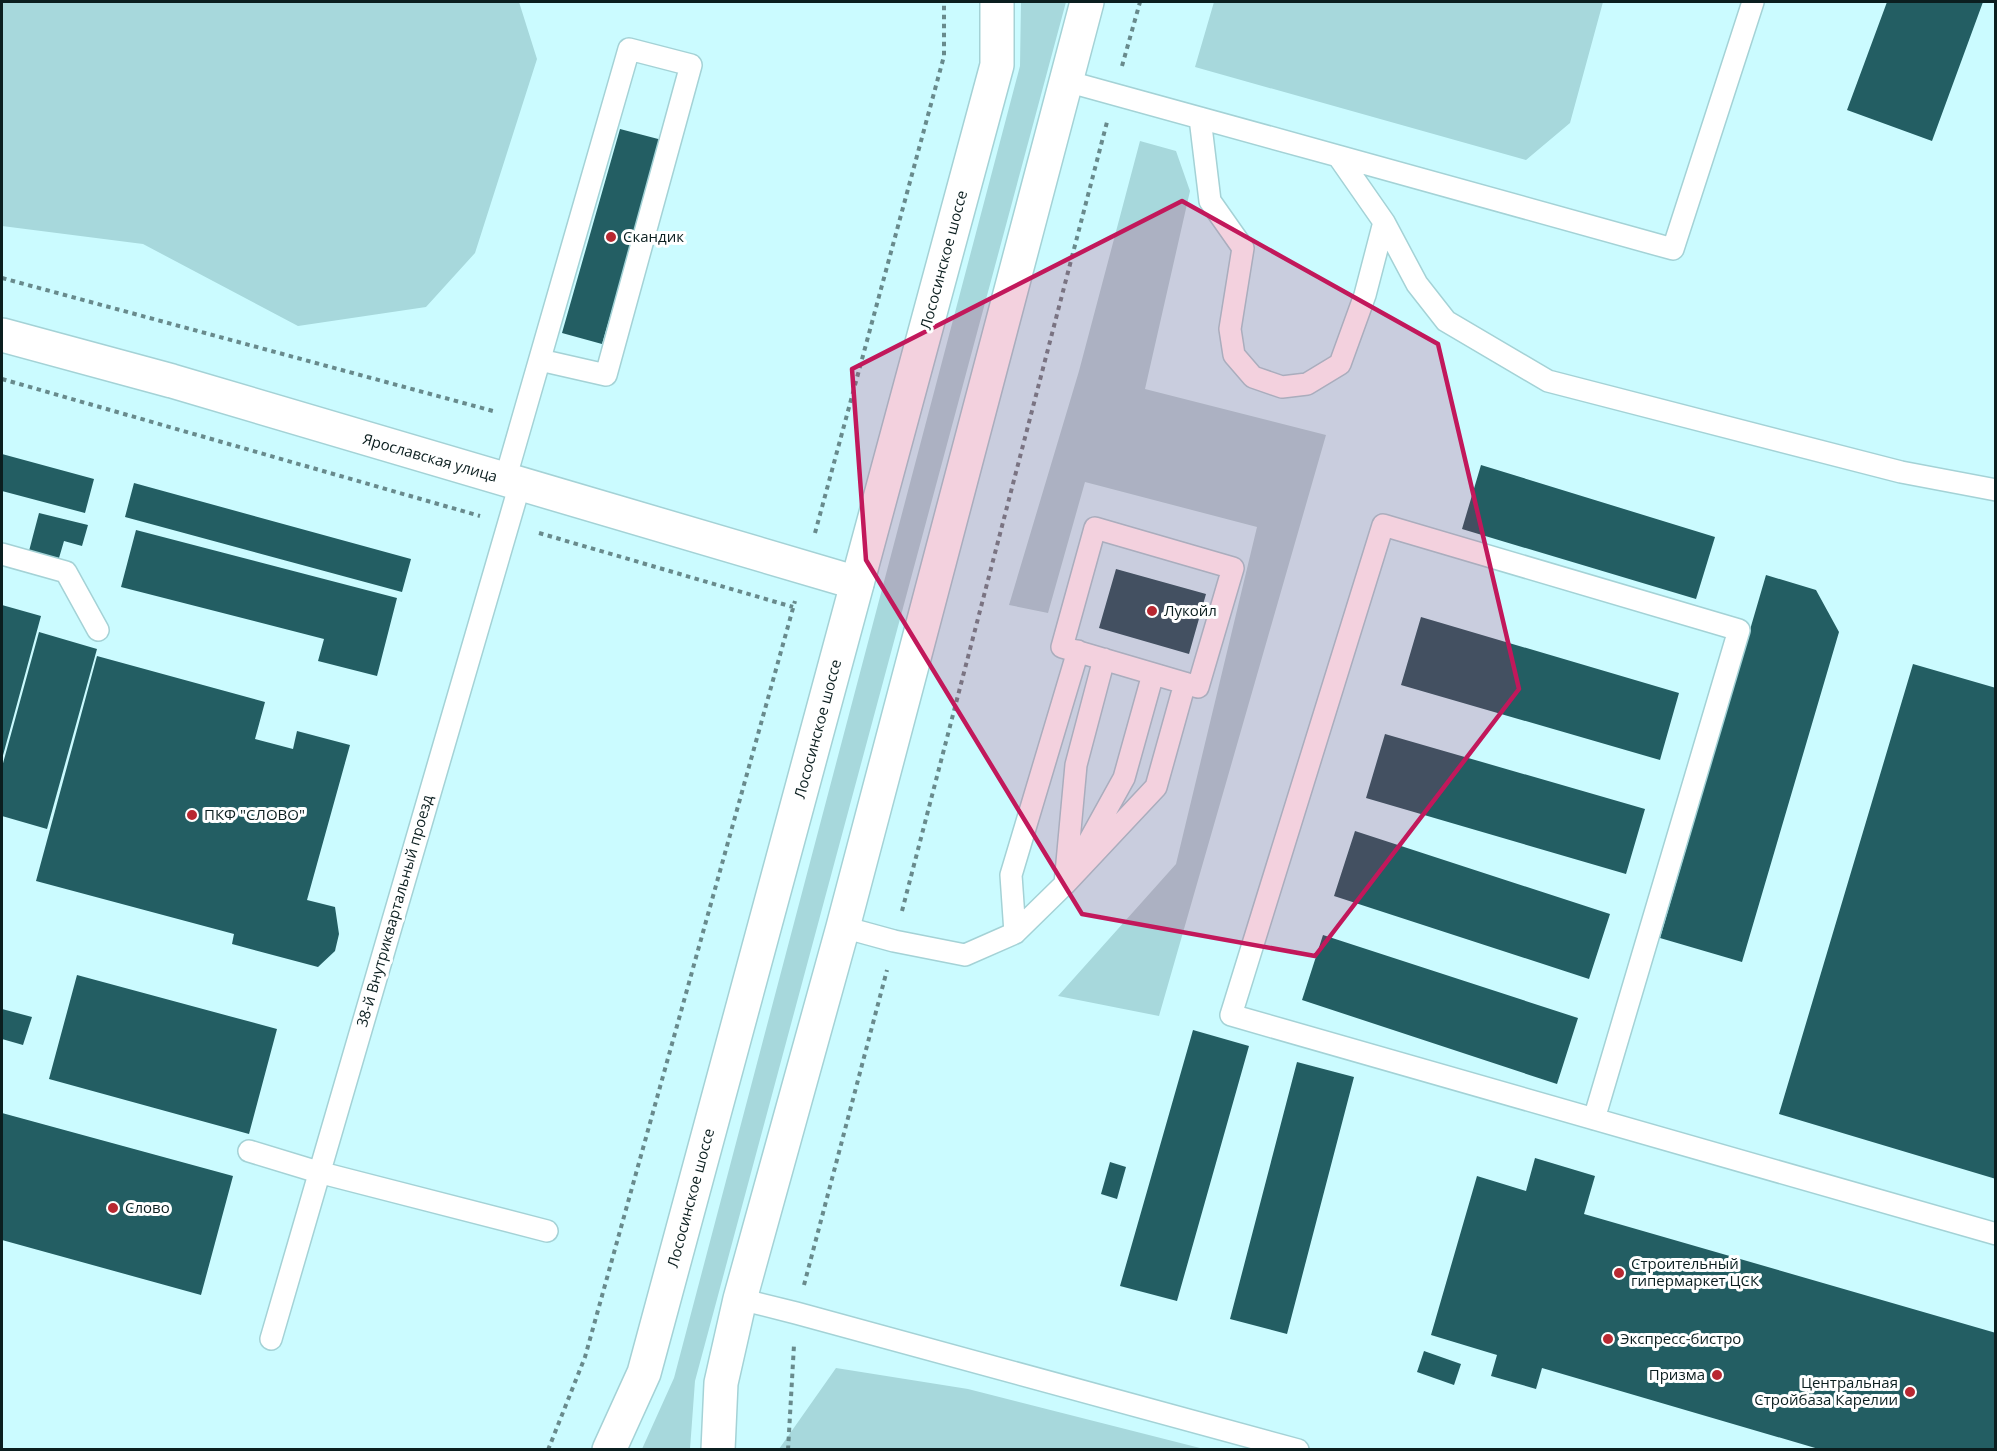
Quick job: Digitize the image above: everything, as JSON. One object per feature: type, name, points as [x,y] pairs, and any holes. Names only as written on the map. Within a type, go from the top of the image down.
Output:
[{"type":"street","name":"Лососинское шоссе","points":[[609,1449],[644,1373],[997,65],[998,2]]},
{"type":"street","points":[[718,1449],[721,1383],[741,1299],[843,927],[1087,2]]},
{"type":"street","name":"Ярославская улица","points":[[2,335],[172,381],[857,583]]},
{"type":"lane","points":[[1066,81],[1673,249],[1753,2]]},
{"type":"lane","name":"38-й Внутриквартальный проезд","points":[[271,1339],[508,524],[512,482],[523,419],[629,49],[691,65],[606,375],[540,360]]},
{"type":"lane","points":[[1200,118],[1210,201],[1244,248],[1230,329],[1234,355],[1253,377],[1282,387],[1307,384],[1340,364],[1365,295],[1384,222]]},
{"type":"lane","points":[[1338,156],[1384,222],[1417,284],[1446,321],[1548,381],[1901,472],[1995,490]]},
{"type":"lane","points":[[1594,1119],[1739,630],[1383,525],[1232,1015],[1594,1119],[1995,1234]]},
{"type":"lane","points":[[1095,528],[1233,568],[1198,687],[1104,659],[1062,647],[1095,528]]},
{"type":"lane","points":[[2,554],[66,572],[98,630]]},
{"type":"lane","points":[[1016,933],[1011,875],[1078,651]]},
{"type":"lane","points":[[1065,884],[1076,765],[1104,659]]},
{"type":"lane","points":[[1065,884],[1124,778],[1153,674]]},
{"type":"lane","points":[[843,927],[894,941],[965,955],[1016,933],[1156,787],[1185,683]]},
{"type":"lane","points":[[249,1151],[318,1172],[547,1232]]},
{"type":"lane","points":[[741,1299],[1298,1449]]},
{"type":"path","points":[[548,1449],[585,1357],[805,568],[944,56],[944,2]]},
{"type":"path","points":[[788,1449],[796,1313],[1140,2]]},
{"type":"path","points":[[2,278],[523,419]]},
{"type":"path","points":[[2,379],[793,607]]},
{"type":"highlighted area","points":[[1182,201],[1438,344],[1519,689],[1315,956],[1082,914],[866,560],[852,369]]},
{"type":"shaded area","points":[[2,2],[519,2],[537,59],[475,253],[426,307],[298,326],[143,244],[2,226]]},
{"type":"shaded area","points":[[1021,2],[1066,2],[695,1381],[690,1449],[642,1449],[674,1378],[1020,66]]},
{"type":"shaded area","points":[[1214,2],[1603,2],[1570,123],[1526,160],[1195,67]]},
{"type":"shaded area","points":[[1140,141],[1176,151],[1190,191],[1145,389],[1326,435],[1159,1016],[1058,996],[1176,864],[1257,527],[1085,482],[1048,613],[1009,605],[1079,371]]},
{"type":"shaded area","points":[[836,1368],[968,1389],[1204,1449],[779,1449]]},
{"type":"building","points":[[1887,2],[1983,2],[1932,141],[1847,110]]},
{"type":"building","name":"Скандик","points":[[620,129],[662,140],[602,344],[562,333]]},
{"type":"building","points":[[2,454],[94,479],[85,513],[2,491]]},
{"type":"building","points":[[1481,465],[1715,537],[1696,599],[1462,529]]},
{"type":"building","points":[[134,483],[411,559],[402,592],[125,517]]},
{"type":"building","points":[[39,513],[88,525],[82,546],[64,541],[59,558],[29,551]]},
{"type":"building","points":[[136,530],[397,598],[377,676],[318,661],[324,639],[121,587]]},
{"type":"building","name":"Лукойл","points":[[1116,569],[1206,594],[1189,654],[1099,628]]},
{"type":"building","points":[[1766,575],[1816,590],[1839,632],[1742,962],[1660,938]]},
{"type":"building","points":[[2,605],[41,616],[2,759]]},
{"type":"building","points":[[1421,617],[1679,693],[1660,760],[1401,685]]},
{"type":"building","points":[[39,632],[97,649],[47,829],[2,816],[2,767]]},
{"type":"building","name":"ПКФ \"СЛОВО\"","points":[[97,656],[265,702],[255,739],[293,749],[297,731],[350,745],[307,900],[335,907],[339,934],[335,951],[318,967],[232,944],[234,934],[36,881]]},
{"type":"building","points":[[1913,664],[1996,688],[1996,1179],[1779,1114]]},
{"type":"building","points":[[1385,734],[1645,809],[1626,874],[1366,798]]},
{"type":"building","points":[[1355,831],[1610,914],[1589,979],[1334,896]]},
{"type":"building","points":[[1323,935],[1578,1018],[1557,1084],[1302,1000]]},
{"type":"building","points":[[77,975],[277,1029],[249,1134],[49,1079]]},
{"type":"building","points":[[2,1009],[32,1017],[23,1045],[2,1039]]},
{"type":"building","points":[[1193,1030],[1249,1046],[1177,1301],[1120,1286]]},
{"type":"building","points":[[1297,1062],[1354,1077],[1287,1334],[1230,1319]]},
{"type":"building","name":"Слово","points":[[2,1113],[233,1176],[201,1295],[2,1240]]},
{"type":"building","name":"Строительный гипермаркет ЦСК","points":[[1535,1158],[1595,1176],[1584,1214],[1996,1333],[1996,1450],[1822,1450],[1542,1368],[1536,1389],[1491,1376],[1497,1355],[1431,1335],[1477,1176],[1526,1191]]},
{"type":"building","points":[[1110,1162],[1126,1167],[1117,1199],[1101,1194]]},
{"type":"building","points":[[1424,1351],[1461,1364],[1454,1385],[1417,1372]]},
{"type":"place","name":"Скандик","points":[[611,237]]},
{"type":"place","name":"Лукойл","points":[[1152,611]]},
{"type":"place","name":"ПКФ \"СЛОВО\"","points":[[192,815]]},
{"type":"place","name":"Слово","points":[[113,1208]]},
{"type":"place","name":"Строительный гипермаркет ЦСК","points":[[1619,1273]]},
{"type":"place","name":"Экспресс-бистро","points":[[1608,1339]]},
{"type":"place","name":"Призма","points":[[1717,1375]]},
{"type":"place","name":"Центральная Стройбаза Карелии","points":[[1910,1392]]}]
